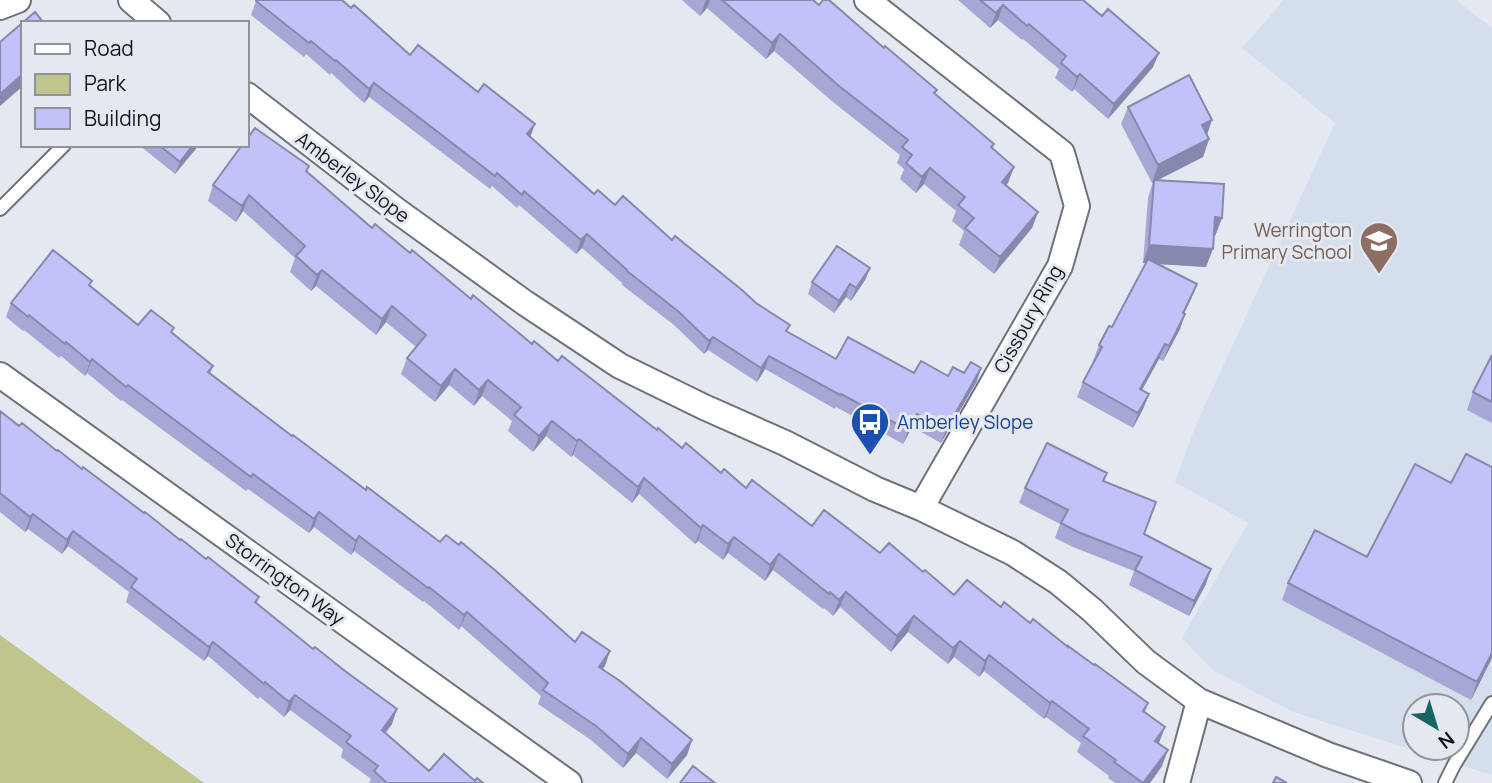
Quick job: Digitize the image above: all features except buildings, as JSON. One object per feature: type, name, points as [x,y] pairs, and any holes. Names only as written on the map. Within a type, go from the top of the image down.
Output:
[{"type":"street","points":[[0,7],[18,0]]},
{"type":"street","points":[[131,0],[156,21]]},
{"type":"street","name":"Cissbury Ring","points":[[867,0],[1062,153],[1077,205],[1060,266],[921,508]]},
{"type":"street","name":"Amberley Slope","points":[[248,96],[396,210],[525,303],[620,366],[1013,553],[1058,582],[1092,610],[1146,662],[1199,702],[1328,755],[1409,783]]},
{"type":"street","name":"Storrington Way","points":[[0,375],[569,783]]},
{"type":"street","points":[[1177,783],[1199,702]]},
{"type":"lane","points":[[0,209],[62,147]]},
{"type":"lane","points":[[1445,783],[1492,703]]},
{"type":"shaded area","name":"Werrington Primary School","points":[[1284,0],[1456,0],[1492,28],[1492,775],[1451,762],[1471,762],[1471,692],[1401,692],[1401,746],[1293,712],[1213,670],[1182,638],[1248,523],[1175,482],[1195,427],[1335,123],[1242,48]]},
{"type":"green space","points":[[0,635],[204,783],[0,783]]},
{"type":"place","name":"Werrington Primary School","points":[[1379,275]]},
{"type":"place","name":"Amberley Slope","points":[[870,456]]}]
